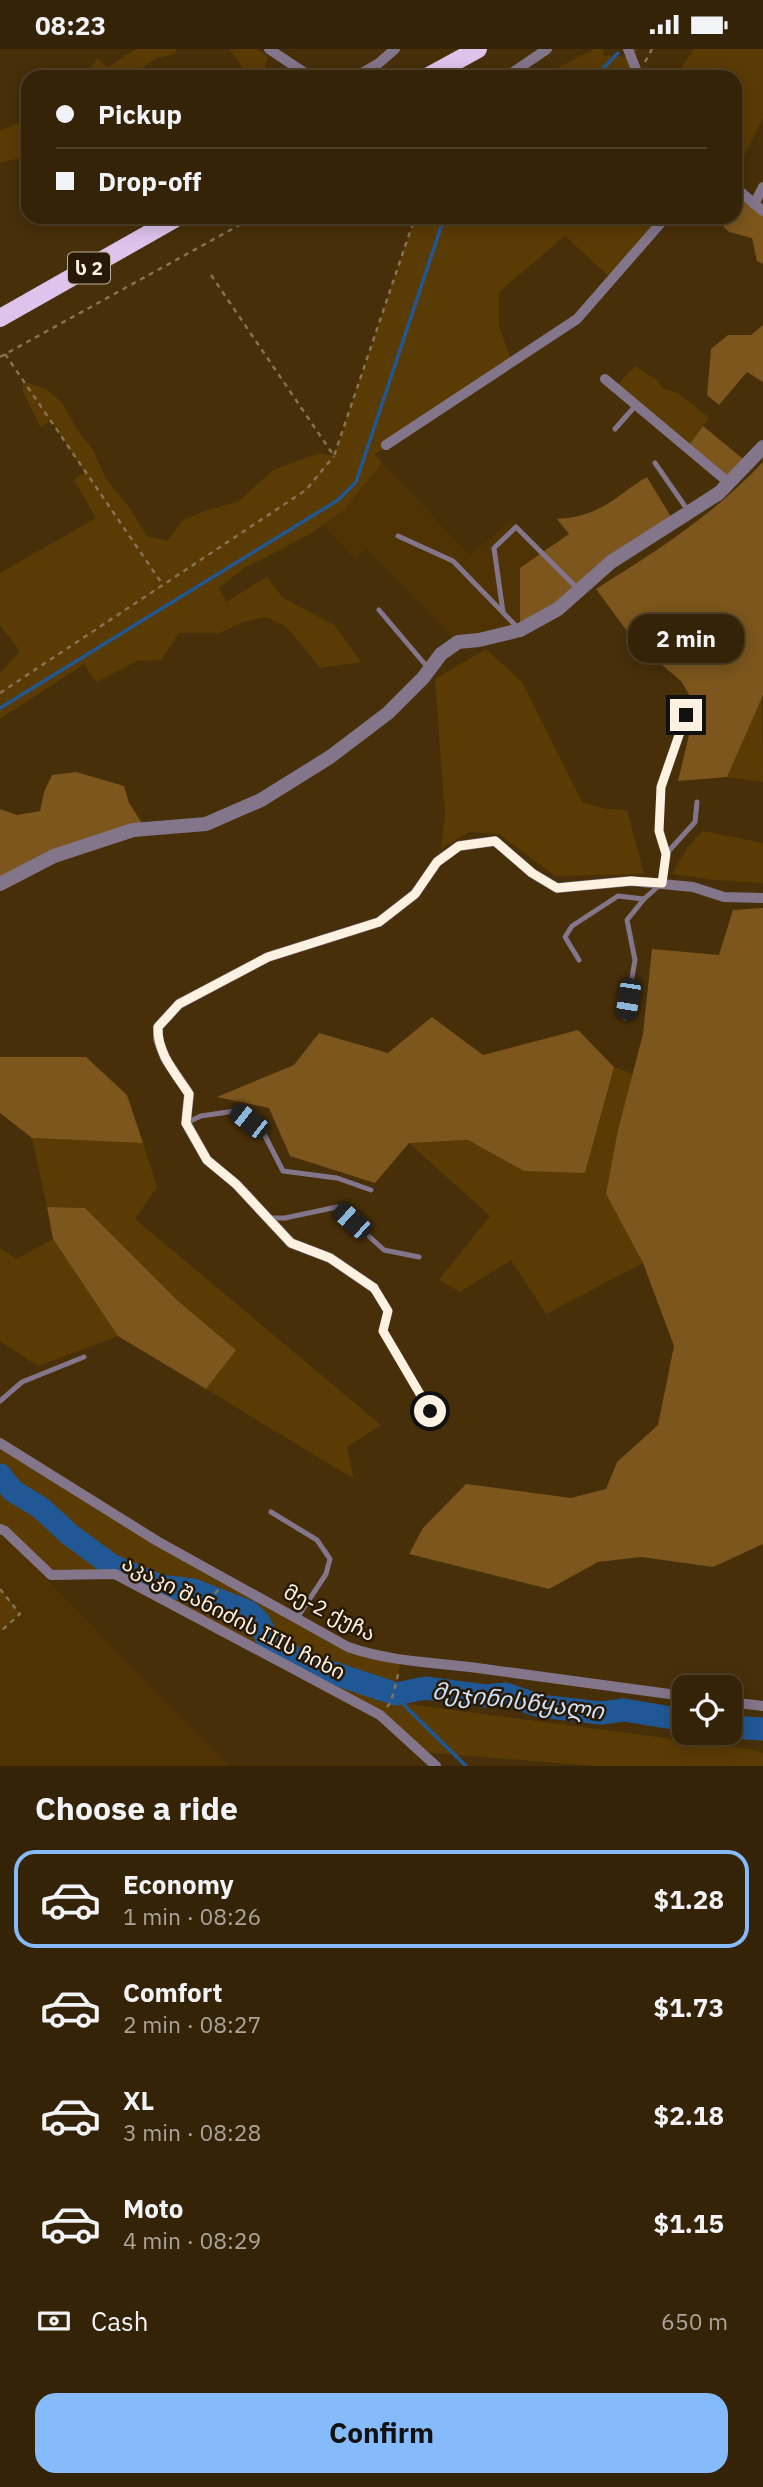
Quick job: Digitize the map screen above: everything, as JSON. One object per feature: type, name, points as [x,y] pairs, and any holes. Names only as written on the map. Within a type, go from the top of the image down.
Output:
[{"type":"highway","points":[[440,70],[478,49]]},
{"type":"highway","name":"ს 2","points":[[0,318],[166,224]]},
{"type":"street","points":[[269,49],[300,70]]},
{"type":"street","points":[[367,70],[395,49]]},
{"type":"street","points":[[516,70],[547,49]]},
{"type":"street","points":[[628,49],[636,70]]},
{"type":"street","points":[[742,193],[759,207],[763,187]]},
{"type":"street","points":[[386,445],[577,319],[660,224]]},
{"type":"street","points":[[605,379],[729,483]]},
{"type":"street","points":[[0,884],[54,856],[133,830],[206,824],[261,800],[330,757],[388,713],[441,654],[458,642],[520,631],[558,609],[611,562],[719,493],[763,447]]},
{"type":"street","points":[[374,1288],[330,1258],[291,1243],[236,1184],[207,1160],[186,1123],[189,1094],[165,1058],[158,1039],[158,1027],[179,1004],[268,957],[379,922],[415,894],[437,862],[459,846],[495,841],[532,873],[557,888],[631,881],[693,887],[723,897],[763,898]]},
{"type":"street","name":"მე-2 ქუჩა","points":[[0,1443],[157,1541],[348,1647],[370,1655],[672,1694]]},
{"type":"street","name":"აკაკი შანიძის IIIს ჩიხი","points":[[0,1529],[51,1575],[113,1574],[380,1715],[436,1766]]},
{"type":"street","points":[[742,1703],[763,1706]]},
{"type":"lane","points":[[615,429],[636,405]]},
{"type":"lane","points":[[655,463],[689,512]]},
{"type":"lane","points":[[503,612],[494,548],[516,527],[579,591]]},
{"type":"lane","points":[[398,536],[453,561],[520,631]]},
{"type":"lane","points":[[379,610],[429,669]]},
{"type":"lane","points":[[625,1018],[635,960],[627,920],[662,883],[666,854],[659,831],[661,787],[686,715]]},
{"type":"lane","points":[[666,854],[695,822],[697,802]]},
{"type":"lane","points":[[579,960],[565,937],[572,926],[618,896],[644,899]]},
{"type":"lane","points":[[186,1123],[201,1116],[235,1111],[263,1132],[283,1171],[337,1178],[371,1190]]},
{"type":"lane","points":[[268,1219],[337,1207],[384,1249],[419,1257]]},
{"type":"lane","points":[[374,1288],[388,1311],[383,1331],[430,1411]]},
{"type":"lane","points":[[0,1401],[22,1382],[84,1357]]},
{"type":"lane","points":[[271,1512],[317,1540],[330,1559],[326,1574],[297,1618]]},
{"type":"path","points":[[0,357],[241,224]]},
{"type":"path","points":[[0,693],[306,491],[334,456],[413,224]]},
{"type":"path","points":[[211,275],[334,456]]},
{"type":"path","points":[[5,354],[163,585]]},
{"type":"path","points":[[0,1589],[20,1614],[0,1632]]},
{"type":"path","points":[[204,1604],[218,1591]]},
{"type":"path","points":[[391,1702],[396,1683]]},
{"type":"shaded area","points":[[136,49],[177,49],[175,54],[155,59],[140,70],[90,70],[97,58],[108,67]]},
{"type":"shaded area","points":[[229,49],[257,49],[268,57],[263,70],[245,70]]},
{"type":"shaded area","points":[[595,49],[603,49],[604,56],[632,57],[632,49],[638,49],[632,58],[636,70],[553,70]]},
{"type":"shaded area","points":[[694,49],[763,49],[763,118],[742,159],[742,70],[680,70]]},
{"type":"shaded area","points":[[21,122],[21,158],[0,163],[0,131]]},
{"type":"shaded area","points":[[742,193],[763,211],[763,264],[757,261],[752,238],[729,232],[720,224],[742,224]]},
{"type":"shaded area","points":[[413,224],[660,224],[612,279],[565,236],[499,292],[499,327],[512,362],[375,454],[382,463],[344,510],[312,533],[243,569],[219,588],[226,602],[267,577],[282,597],[334,625],[361,662],[320,668],[287,627],[266,617],[243,622],[219,633],[179,633],[161,660],[137,661],[96,682],[84,664],[0,719],[0,673],[20,651],[0,625],[0,573],[96,518],[74,480],[85,472],[51,421],[40,427],[23,391],[23,381],[46,389],[62,403],[93,450],[106,479],[129,507],[147,536],[167,541],[182,521],[207,510],[238,502],[273,470],[320,453],[334,456]]},
{"type":"shaded area","points":[[763,325],[763,382],[747,372],[719,405],[707,395],[711,349],[728,335],[751,335]]},
{"type":"shaded area","points":[[635,366],[657,380],[662,388],[678,393],[709,418],[687,448],[615,388]]},
{"type":"shaded area","points":[[703,426],[748,463],[729,483],[687,448]]},
{"type":"shaded area","points":[[763,462],[763,695],[727,777],[678,781],[696,706],[681,681],[635,642],[596,589],[704,516]]},
{"type":"shaded area","points":[[382,463],[470,555],[511,521],[543,553],[520,630],[458,642],[366,548],[355,560],[323,525],[344,510]]},
{"type":"shaded area","points":[[647,477],[674,522],[520,630],[520,568],[569,534],[557,519],[598,509]]},
{"type":"shaded area","points":[[486,649],[522,682],[582,802],[606,809],[627,810],[644,874],[555,876],[499,834],[469,832],[441,849],[445,814],[435,679]]},
{"type":"shaded area","points":[[762,695],[763,782],[727,777]]},
{"type":"shaded area","points":[[76,772],[124,786],[129,803],[146,829],[0,883],[0,809],[17,815],[40,811],[44,792],[52,775]]},
{"type":"shaded area","points":[[703,831],[763,843],[763,883],[672,874],[687,848]]},
{"type":"shaded area","points":[[763,908],[763,1544],[713,1567],[641,1557],[598,1562],[549,1589],[409,1554],[423,1528],[466,1484],[571,1498],[606,1489],[617,1462],[658,1425],[674,1346],[643,1263],[606,1194],[618,1130],[643,1034],[652,949],[719,955],[733,910]]},
{"type":"shaded area","points":[[432,1017],[483,1055],[578,1030],[614,1067],[585,1173],[524,1171],[468,1140],[409,1143],[375,1183],[290,1156],[269,1108],[217,1097],[294,1065],[319,1033],[388,1053]]},
{"type":"shaded area","points":[[0,1057],[86,1057],[127,1095],[143,1143],[32,1138],[0,1113]]},
{"type":"shaded area","points":[[614,1067],[633,1074],[606,1194],[643,1263],[546,1314],[511,1260],[460,1292],[439,1280],[490,1216],[409,1143],[468,1140],[524,1170],[585,1173]]},
{"type":"shaded area","points":[[32,1138],[143,1143],[157,1187],[135,1219],[381,1425],[347,1447],[354,1479],[206,1389],[235,1350],[178,1301],[85,1208],[47,1207]]},
{"type":"shaded area","points":[[47,1207],[85,1208],[178,1301],[236,1350],[206,1389],[118,1336],[53,1239]]},
{"type":"shaded area","points":[[53,1239],[118,1336],[38,1366],[0,1341],[0,1248],[16,1259]]},
{"type":"shaded area","points":[[0,1443],[327,1635],[401,1661],[392,1702],[672,1739],[672,1745],[719,1745],[749,1749],[763,1753],[763,1766],[593,1766],[420,1752],[380,1715],[115,1574],[56,1576],[0,1529]]},
{"type":"shaded area","points":[[0,1535],[5,1537],[229,1766],[0,1766]]},
{"type":"shaded area","points":[[0,1589],[20,1614],[0,1632]]},
{"type":"waterway","points":[[602,70],[618,53]]},
{"type":"waterway","points":[[0,708],[338,500],[356,482],[441,227],[444,224]]},
{"type":"waterway","name":"მეჯინისწყალი","points":[[0,1475],[13,1491],[41,1508],[69,1534],[111,1565],[160,1586],[193,1590],[249,1612],[259,1622],[269,1642],[291,1656],[330,1672],[396,1694],[425,1688],[486,1696],[505,1694],[540,1706],[601,1713],[624,1710],[672,1718]]},
{"type":"waterway","points":[[396,1694],[466,1766]]},
{"type":"waterway","name":"მეჯინისწყალი","points":[[742,1728],[763,1729]]},
{"type":"route","points":[[430,1411],[383,1331],[388,1311],[374,1288],[330,1258],[291,1243],[236,1184],[207,1160],[186,1123],[189,1094],[165,1058],[158,1039],[158,1027],[179,1004],[268,957],[379,922],[415,894],[437,862],[459,846],[495,841],[532,873],[557,888],[631,881],[662,883],[666,854],[659,831],[661,787],[686,715]]}]
